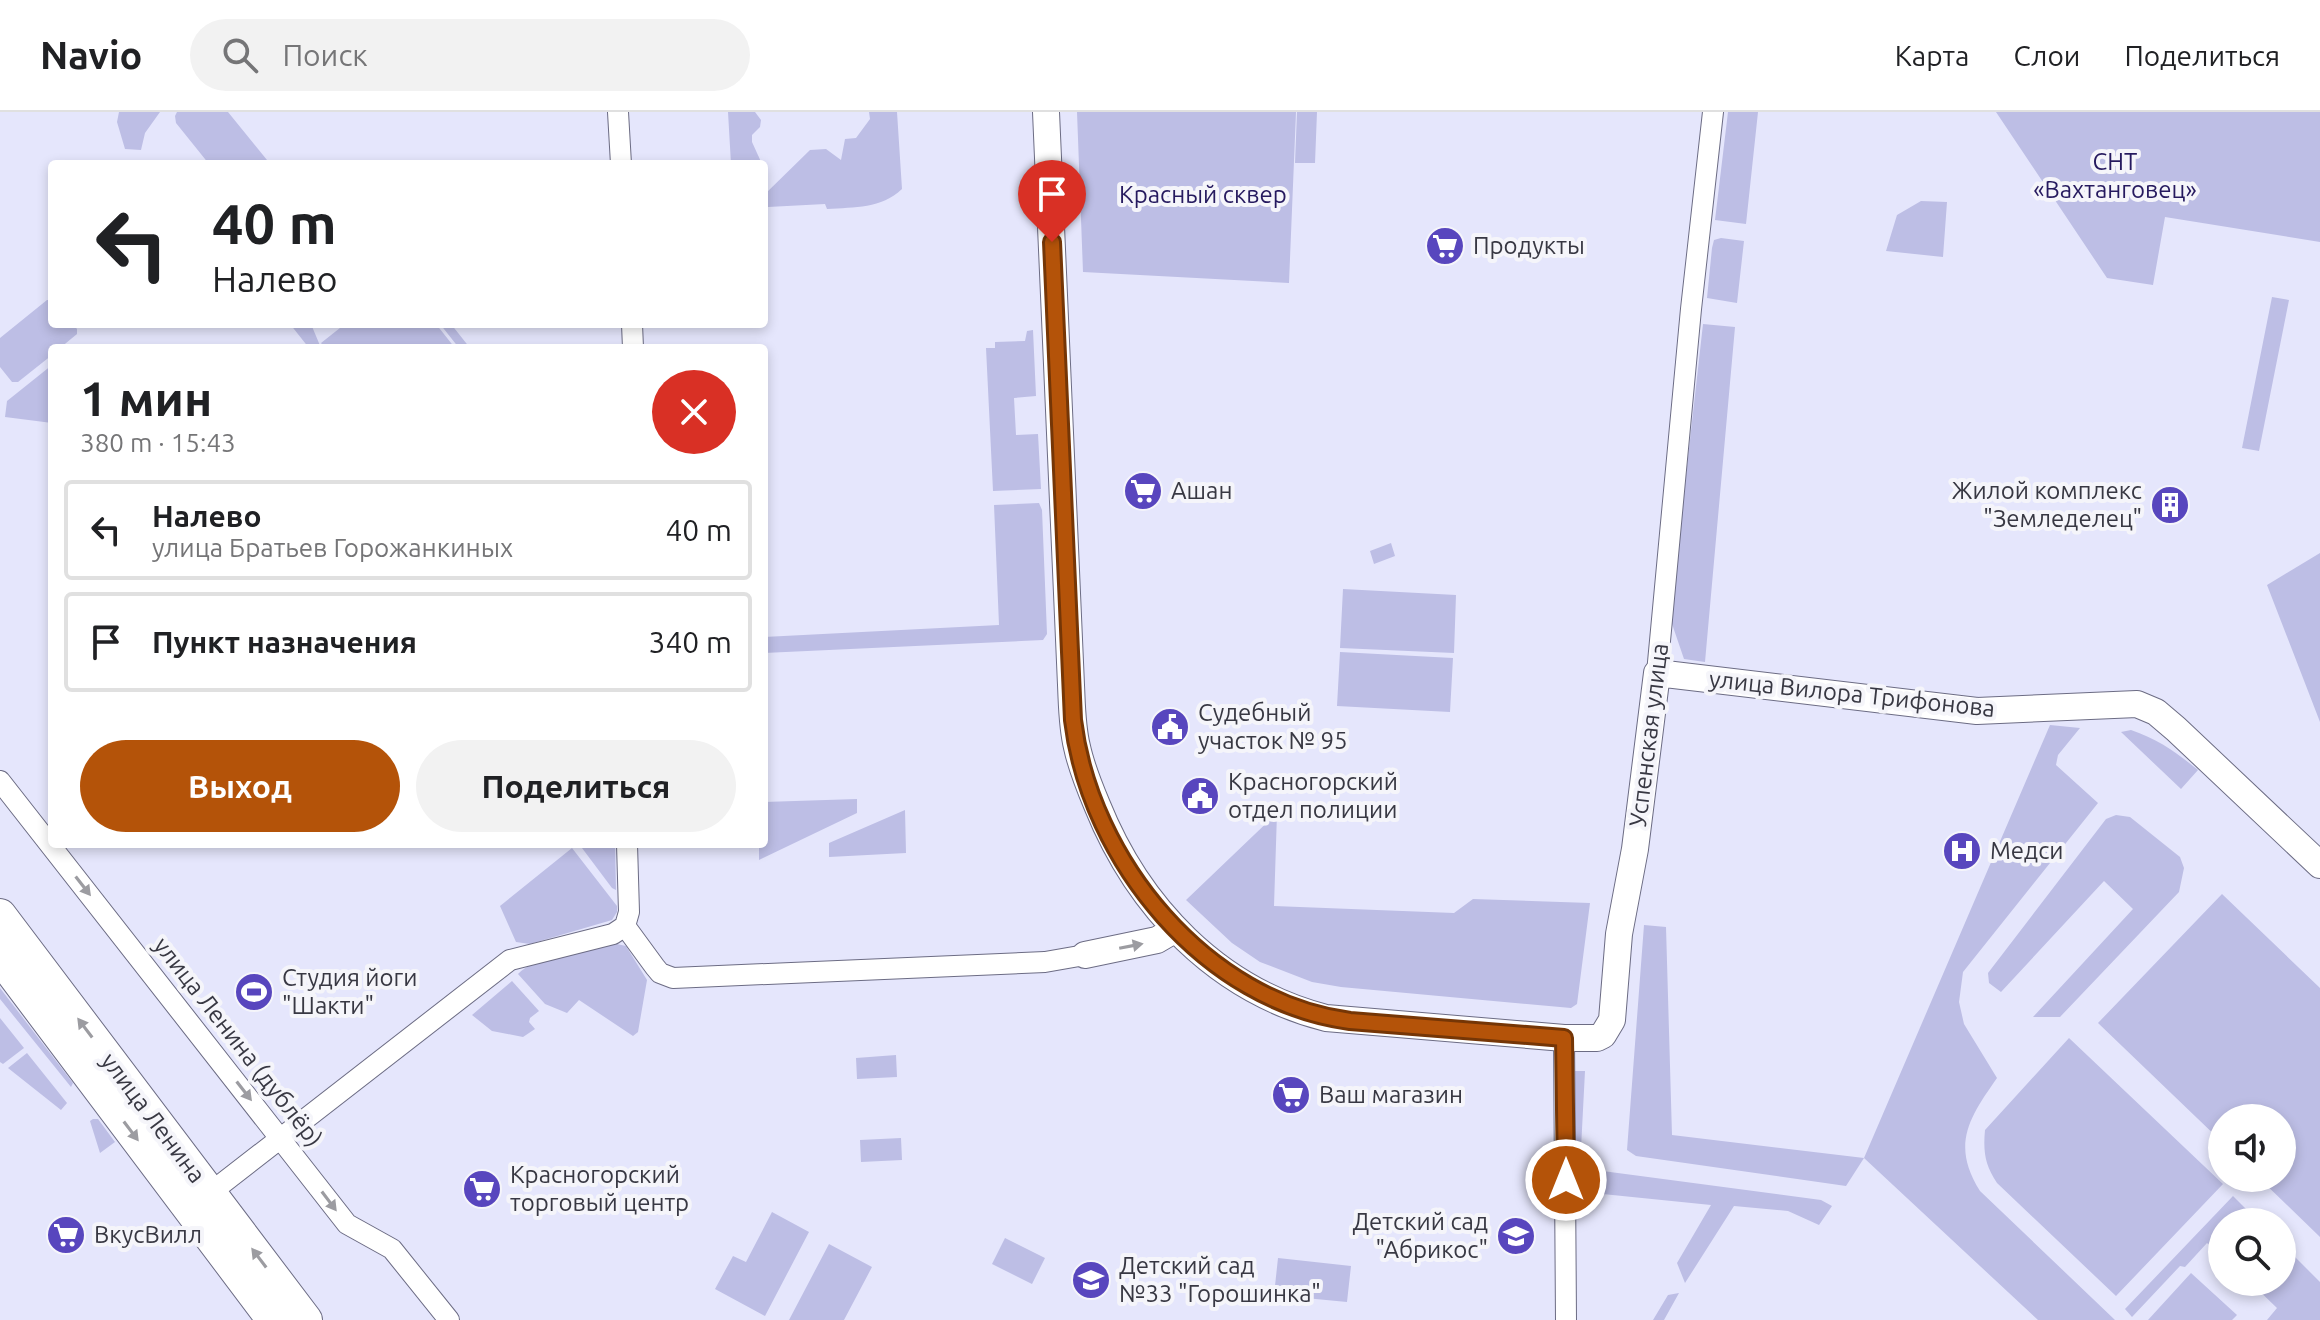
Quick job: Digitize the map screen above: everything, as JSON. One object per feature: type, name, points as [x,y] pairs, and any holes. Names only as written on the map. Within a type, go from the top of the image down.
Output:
[{"type":"main road","name":"улица Ленина","points":[[0,915],[306,1320]]},
{"type":"main road","name":"улица Ленина","points":[[0,957],[273,1320]]},
{"type":"street","points":[[618,112],[621,160]]},
{"type":"street","points":[[1046,112],[1071,685],[1077,749],[1104,822],[1135,880],[1174,930],[1248,987],[1306,1013],[1350,1021],[1564,1038],[1566,1320]]},
{"type":"street","name":"Успенская улица","points":[[1564,1038],[1597,1038],[1603,1035],[1612,1020],[1619,934],[1635,849],[1657,673],[1713,112]]},
{"type":"street","name":"улица Вилора Трифонова","points":[[1657,673],[1977,711],[2137,704],[2156,712],[2176,729],[2320,865]]},
{"type":"street","name":"улица Ленина (дублёр)","points":[[0,781],[48,842]]},
{"type":"street","name":"улица Ленина (дублёр)","points":[[53,848],[347,1224],[392,1249],[447,1317]]},
{"type":"street","points":[[210,1193],[510,960],[613,934],[625,926],[629,912],[627,848]]},
{"type":"street","points":[[625,926],[660,973],[673,978],[1045,962],[1157,940],[1174,930]]},
{"type":"green space","points":[[119,112],[160,112],[145,133],[141,150],[125,149],[117,122]]},
{"type":"green space","points":[[177,112],[228,112],[267,160],[206,160],[176,123]]},
{"type":"green space","points":[[728,112],[755,112],[761,120],[760,127],[752,135],[752,142],[760,160],[731,160]]},
{"type":"green space","points":[[869,112],[897,112],[902,189],[894,196],[876,204],[857,207],[827,209],[825,204],[768,207],[768,191],[810,150],[826,149],[841,160],[845,139],[856,138],[870,119]]},
{"type":"green space","name":"Красный сквер","points":[[1077,112],[1296,112],[1289,283],[1083,272]]},
{"type":"green space","points":[[1297,112],[1317,112],[1315,163],[1295,163]]},
{"type":"green space","points":[[1728,112],[1758,112],[1746,224],[1715,220]]},
{"type":"green space","name":"СНТ «Вахтанговец»","points":[[1996,112],[2320,112],[2320,242],[2165,217],[2153,285],[2107,278]]},
{"type":"green space","points":[[1921,201],[1947,202],[1943,257],[1886,251],[1897,215]]},
{"type":"green space","points":[[1714,240],[1744,241],[1737,303],[1707,298],[1712,248]]},
{"type":"green space","points":[[2272,297],[2289,300],[2259,451],[2242,448]]},
{"type":"green space","points":[[47,300],[48,328],[77,329],[77,334],[65,344],[48,344],[48,358],[18,382],[12,382],[0,367],[0,338]]},
{"type":"green space","points":[[1703,324],[1735,327],[1705,662],[1684,659],[1670,618]]},
{"type":"green space","points":[[293,328],[313,328],[319,344],[306,344]]},
{"type":"green space","points":[[340,328],[439,328],[452,344],[322,344]]},
{"type":"green space","points":[[443,328],[454,328],[467,344],[456,344]]},
{"type":"green space","points":[[1033,330],[1036,396],[1014,398],[1016,435],[1038,434],[1041,489],[993,491],[986,348],[995,348],[995,342],[1025,341],[1027,331]]},
{"type":"green space","points":[[48,368],[48,422],[5,417],[7,401]]},
{"type":"green space","points":[[1039,503],[1042,510],[1047,634],[1043,640],[768,653],[768,637],[999,625],[994,505]]},
{"type":"green space","points":[[1391,543],[1395,556],[1374,564],[1370,551]]},
{"type":"green space","points":[[2320,553],[2320,722],[2267,585]]},
{"type":"green space","points":[[1343,589],[1456,595],[1454,653],[1340,648]]},
{"type":"green space","points":[[1340,652],[1453,658],[1450,712],[1337,706]]},
{"type":"green space","points":[[2050,725],[2080,728],[2058,755],[2056,765],[2098,803],[1963,972],[1959,1002],[1964,1024],[1997,1078],[1978,1106],[1967,1132],[1965,1146],[1971,1175],[1980,1191],[2115,1320],[2038,1320],[1864,1158]]},
{"type":"green space","points":[[2131,730],[2167,747],[2198,770],[2181,789],[2121,732]]},
{"type":"green space","points":[[857,799],[857,813],[759,860],[759,848],[768,848],[768,802]]},
{"type":"green space","points":[[905,810],[906,853],[829,857],[829,843]]},
{"type":"green space","points":[[1277,813],[1274,906],[1454,913],[1473,899],[1590,903],[1577,1004],[1571,1008],[1341,987],[1312,982],[1260,962],[1232,943],[1186,900]]},
{"type":"green space","points":[[2116,815],[2130,817],[2180,857],[2184,868],[2179,892],[2060,1017],[2033,1017],[2133,909],[2104,881],[2001,992],[1989,983],[1988,973],[2106,819]]},
{"type":"green space","points":[[572,848],[617,906],[617,912],[612,920],[530,944],[516,942],[500,906]]},
{"type":"green space","points":[[582,848],[615,848],[616,890]]},
{"type":"green space","points":[[2222,894],[2320,988],[2320,1237],[2296,1214],[2296,1208],[2290,1208],[2273,1192],[2296,1192],[2296,1104],[2208,1104],[2208,1129],[2098,1023]]},
{"type":"green space","points":[[1644,925],[1666,927],[1672,1135],[1864,1158],[1846,1186],[1636,1156],[1627,1150]]},
{"type":"green space","points":[[612,943],[626,946],[647,980],[638,1032],[633,1036],[579,1000],[567,1013],[545,1004],[518,974],[548,958]]},
{"type":"green space","points":[[512,981],[539,1011],[529,1022],[535,1029],[523,1037],[492,1031],[472,1015]]},
{"type":"green space","points":[[0,988],[73,1083],[71,1087],[0,999]]},
{"type":"green space","points":[[0,1018],[24,1048],[3,1064],[0,1062]]},
{"type":"green space","points":[[2069,1038],[2208,1170],[2208,1192],[2215,1192],[2116,1296],[1997,1183],[1986,1158],[1985,1130]]},
{"type":"green space","points":[[27,1053],[67,1103],[61,1110],[8,1068]]},
{"type":"green space","points":[[896,1055],[897,1077],[857,1079],[856,1058]]},
{"type":"green space","points":[[1571,1071],[1585,1071],[1580,1168],[1821,1200],[1832,1206],[1819,1225],[1788,1211],[1734,1206],[1685,1283],[1677,1263],[1711,1205],[1573,1191]]},
{"type":"green space","points":[[98,1119],[115,1142],[100,1153],[90,1121]]},
{"type":"green space","points":[[901,1138],[902,1160],[861,1162],[860,1140]]},
{"type":"green space","points":[[2233,1196],[2245,1208],[2222,1208]]},
{"type":"green space","points":[[772,1212],[809,1232],[765,1316],[715,1289],[733,1256],[746,1262]]},
{"type":"green space","points":[[2208,1222],[2208,1244],[2185,1267],[2180,1266],[2132,1317],[2125,1309]]},
{"type":"green space","points":[[1005,1238],[1045,1258],[1032,1284],[992,1264]]},
{"type":"green space","points":[[829,1244],[872,1267],[844,1320],[789,1320]]},
{"type":"green space","points":[[1278,1258],[1351,1266],[1347,1302],[1274,1295]]},
{"type":"green space","points":[[2296,1258],[2320,1282],[2320,1320],[2267,1320],[2277,1308],[2265,1296],[2296,1296]]},
{"type":"green space","points":[[2191,1273],[2208,1289],[2208,1296],[2216,1296],[2237,1315],[2232,1320],[2148,1320]]},
{"type":"green space","points":[[1679,1293],[1664,1320],[1653,1320],[1668,1295]]},
{"type":"place","name":"Продукты","points":[[1445,246]]},
{"type":"place","name":"Ашан","points":[[1143,491]]},
{"type":"place","name":"Жилой комплекс \"Земледелец\"","points":[[2170,505]]},
{"type":"place","name":"Судебный участок № 95","points":[[1170,727]]},
{"type":"place","name":"Красногорский отдел полиции","points":[[1200,796]]},
{"type":"place","name":"Медси","points":[[1962,851]]},
{"type":"place","name":"Студия йоги \"Шакти\"","points":[[254,992]]},
{"type":"place","name":"Ваш магазин","points":[[1291,1095]]},
{"type":"place","name":"Красногорский торговый центр","points":[[482,1189]]},
{"type":"place","name":"ВкусВилл","points":[[66,1235]]},
{"type":"place","name":"Детский сад \"Абрикос\"","points":[[1516,1236]]},
{"type":"place","name":"Детский сад №33 \"Горошинка\"","points":[[1091,1280]]},
{"type":"route","points":[[1052,242],[1073,720],[1077,749],[1090,788],[1120,854],[1135,880],[1174,930],[1248,987],[1278,1002],[1326,1018],[1564,1038],[1566,1180]]}]
